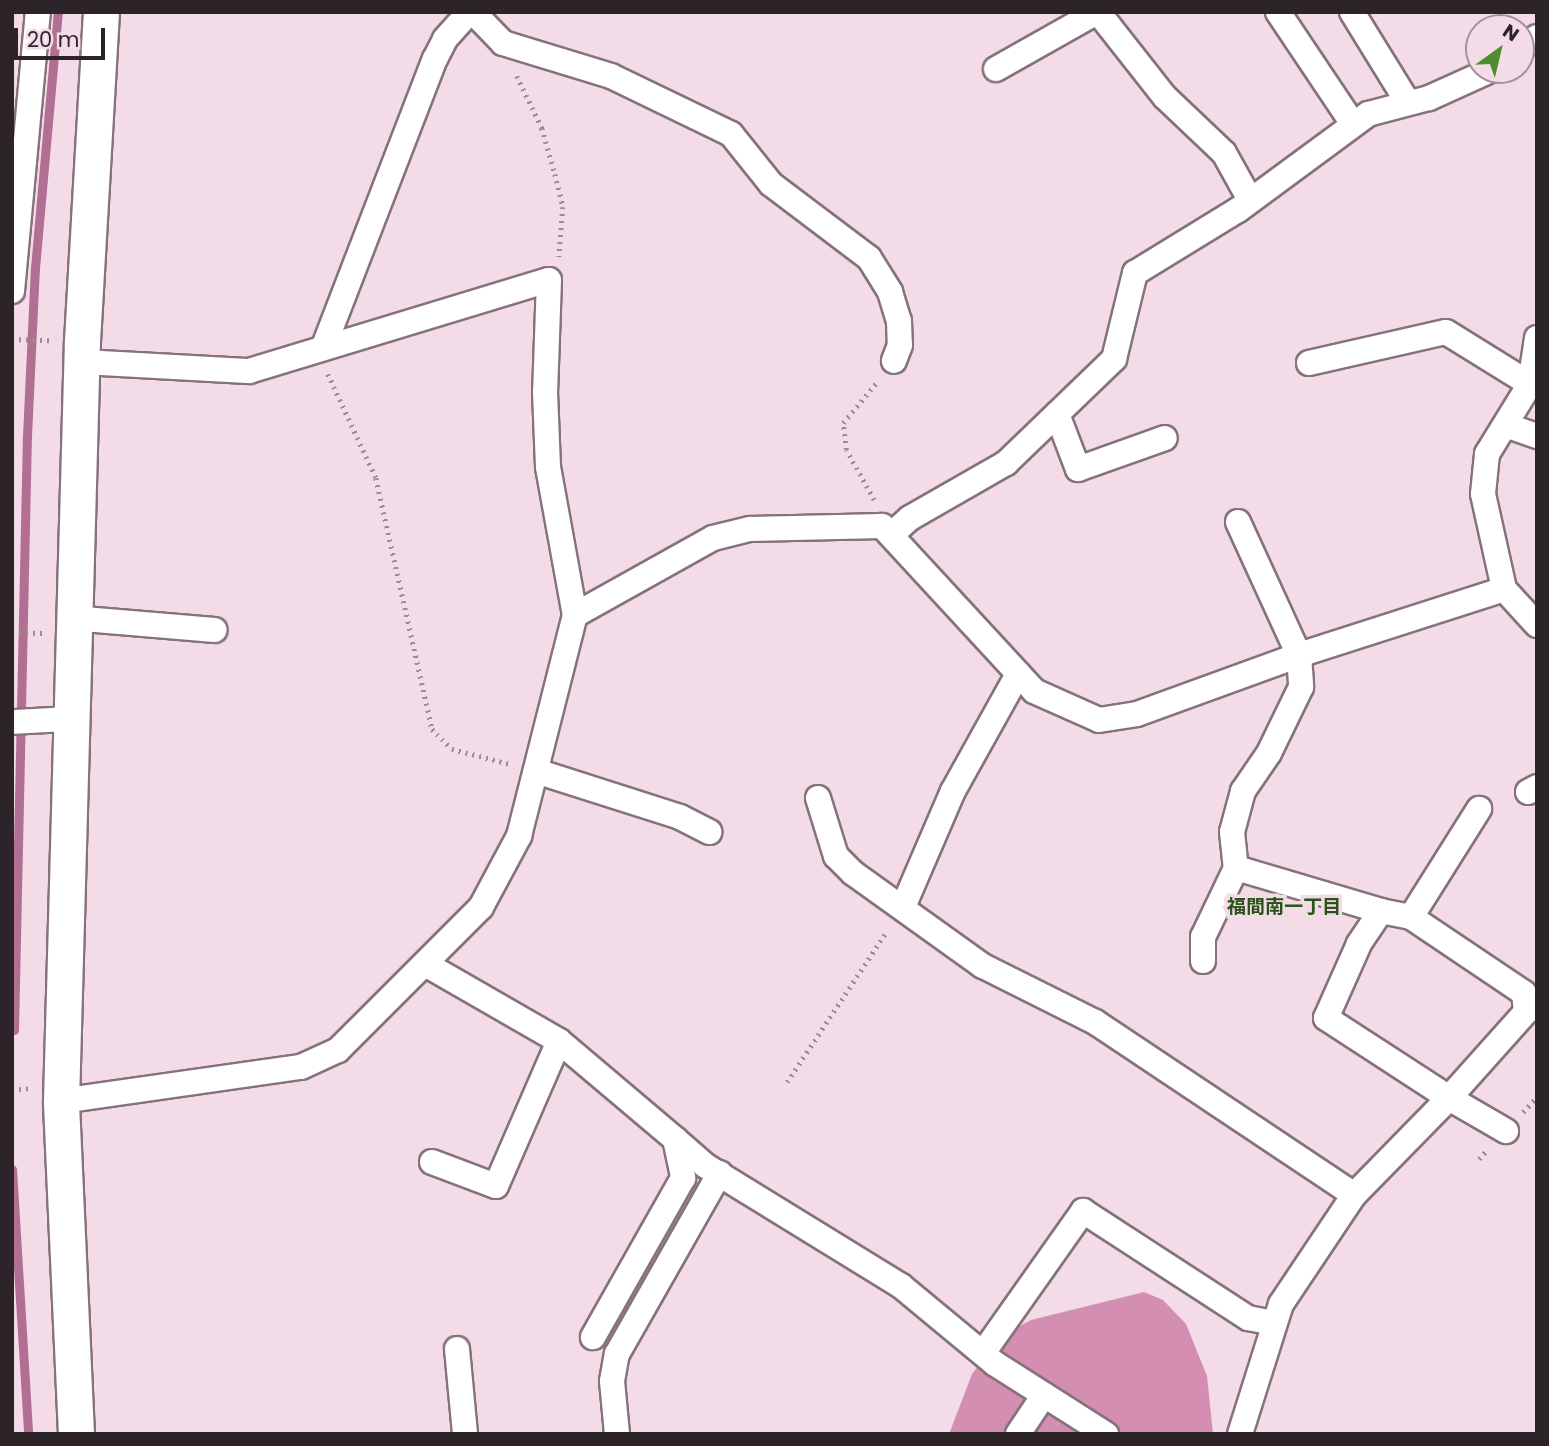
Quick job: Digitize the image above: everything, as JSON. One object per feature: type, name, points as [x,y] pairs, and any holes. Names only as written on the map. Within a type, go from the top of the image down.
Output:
[{"type":"street","points":[[12,291],[38,12]]},
{"type":"street","points":[[76,1434],[61,1101],[55,720],[58,626],[81,362],[101,12]]},
{"type":"street","points":[[324,346],[435,59],[445,38],[471,12],[503,43],[611,76],[731,134],[771,184],[869,258],[890,292],[899,321],[900,345],[894,361]]},
{"type":"street","points":[[996,69],[1097,12],[1165,97],[1224,153],[1249,198]]},
{"type":"street","points":[[1278,12],[1353,124]]},
{"type":"street","points":[[1352,12],[1407,101]]},
{"type":"street","points":[[575,615],[713,538],[750,529],[886,530],[1006,463],[1114,359],[1135,273],[1238,210],[1249,198],[1353,124],[1407,101],[1429,98],[1465,82]]},
{"type":"street","points":[[61,1101],[301,1067],[338,1050],[427,965],[481,907],[519,836],[575,615],[548,467],[545,393],[549,280],[324,346],[248,372],[81,362]]},
{"type":"street","points":[[1309,362],[1446,332],[1530,384]]},
{"type":"street","points":[[1537,338],[1530,384],[1508,426],[1487,454],[1483,494],[1504,589],[1537,625]]},
{"type":"street","points":[[1057,414],[1078,469],[1165,438]]},
{"type":"street","points":[[1508,426],[1537,436]]},
{"type":"street","points":[[1203,961],[1203,937],[1236,868],[1232,832],[1243,791],[1269,753],[1301,687],[1299,655],[1238,522]]},
{"type":"street","points":[[886,530],[1034,691],[1100,720],[1136,714],[1299,655],[1504,589]]},
{"type":"street","points":[[58,626],[214,630]]},
{"type":"street","points":[[904,908],[953,791],[1018,674]]},
{"type":"street","points":[[12,722],[55,720]]},
{"type":"street","points":[[536,771],[680,817],[709,832]]},
{"type":"street","points":[[818,798],[836,856],[904,908],[984,966],[1095,1022],[1354,1195]]},
{"type":"street","points":[[1411,917],[1479,809]]},
{"type":"street","points":[[1236,868],[1381,911],[1411,917],[1524,993],[1526,1012],[1449,1098],[1354,1195],[1281,1304],[1240,1434]]},
{"type":"street","points":[[1381,911],[1359,944],[1326,1018],[1449,1098],[1506,1131]]},
{"type":"street","points":[[427,965],[559,1041],[675,1139],[720,1173],[901,1286],[983,1353],[1106,1434]]},
{"type":"street","points":[[432,1162],[496,1186],[559,1041]]},
{"type":"street","points":[[593,1336],[683,1178],[675,1139]]},
{"type":"street","points":[[617,1434],[612,1381],[617,1354],[720,1173]]},
{"type":"street","points":[[983,1353],[1083,1211],[1248,1318],[1274,1323]]},
{"type":"street","points":[[457,1349],[465,1434]]},
{"type":"street","points":[[1018,1434],[1045,1395]]},
{"type":"path","points":[[503,43],[542,128],[563,207],[564,242],[549,280]]},
{"type":"path","points":[[12,339],[52,341]]},
{"type":"path","points":[[324,346],[323,365],[376,478],[432,730],[452,749],[536,771]]},
{"type":"path","points":[[886,530],[879,509],[846,450],[844,423],[894,361]]},
{"type":"path","points":[[12,632],[58,626]]},
{"type":"path","points":[[787,1082],[904,908]]},
{"type":"shaded area","points":[[1144,1292],[1163,1300],[1186,1324],[1207,1376],[1213,1434],[949,1434],[972,1374],[1001,1336],[1031,1320]]},
{"type":"waterway","points":[[14,1030],[27,436],[35,268],[58,12]]},
{"type":"waterway","points":[[12,1169],[28,1434]]},
{"type":"district","name":"福間南一丁目","points":[[1284,907]]}]
